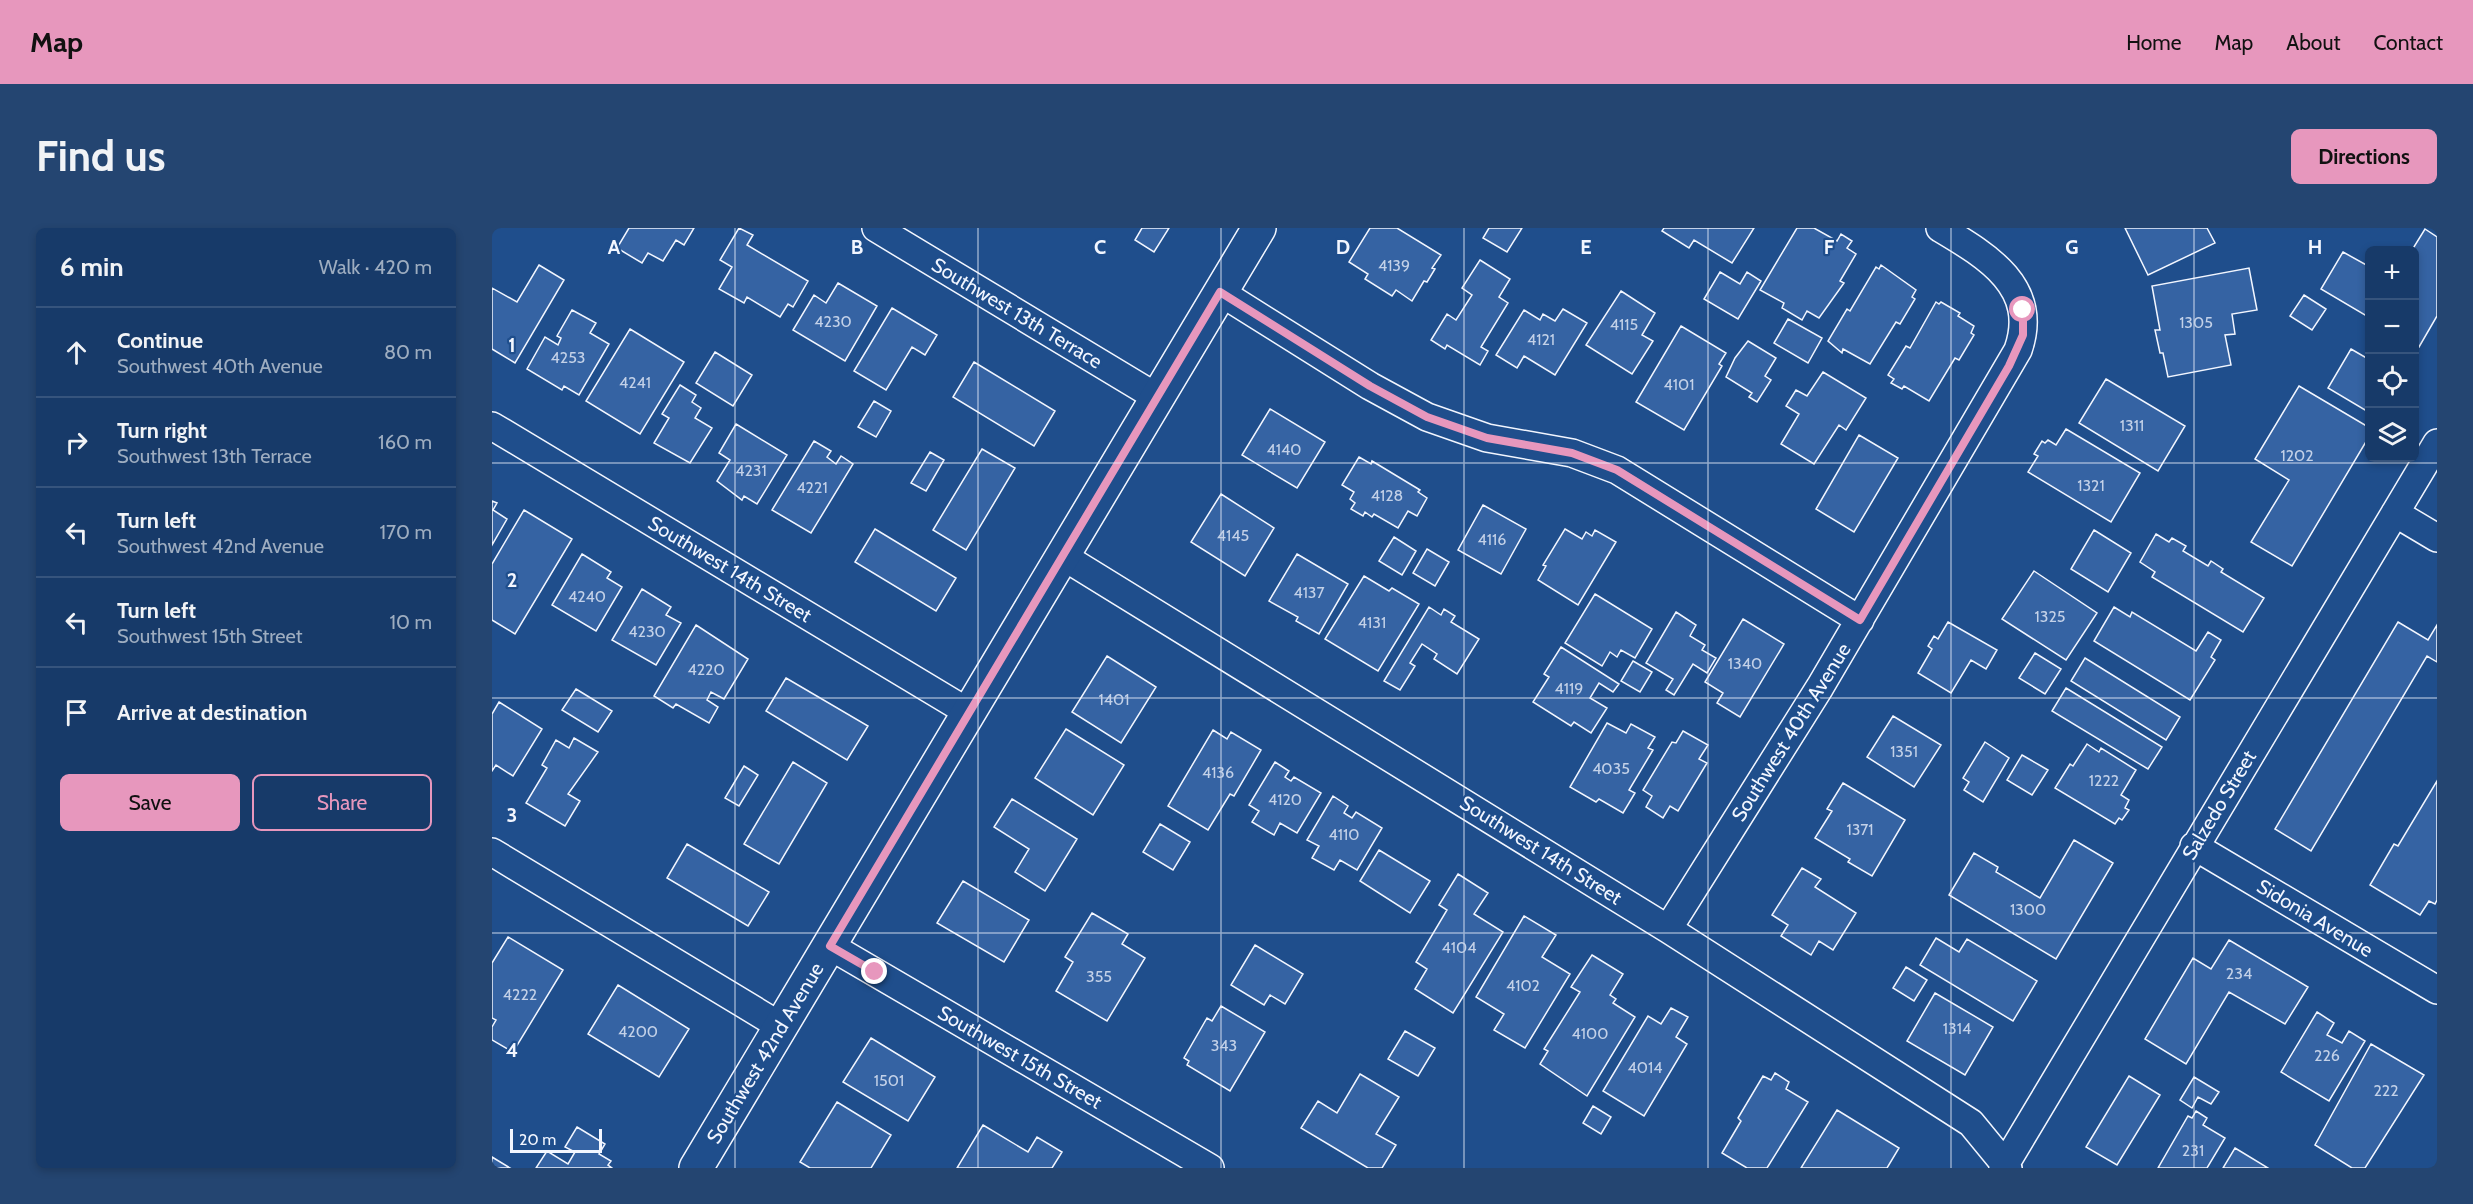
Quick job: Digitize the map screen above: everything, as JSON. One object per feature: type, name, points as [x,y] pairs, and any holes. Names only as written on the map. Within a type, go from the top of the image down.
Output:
[{"type":"main road","name":"Southwest 42nd Avenue","points":[[696,1168],[1061,555],[1259,228]]},
{"type":"street","name":"Southwest 13th Terrace","points":[[876,228],[1158,398]]},
{"type":"street","name":"Southwest 40th Avenue","points":[[1668,929],[1860,620],[2009,366],[2023,335],[2023,310],[2011,286],[1990,259],[1940,228]]},
{"type":"street","points":[[1220,292],[1370,386],[1427,417],[1487,438],[1572,453],[1617,470],[1860,620]]},
{"type":"street","name":"Southwest 14th Street","points":[[492,426],[968,712]]},
{"type":"street","name":"Salzedo Street","points":[[2005,1167],[2194,846],[2437,443]]},
{"type":"street","points":[[2395,513],[2437,538]]},
{"type":"street","name":"Southwest 14th Street","points":[[1061,555],[1668,929],[1971,1123],[2005,1167]]},
{"type":"street","name":"Sidonia Avenue","points":[[2194,846],[2437,990]]},
{"type":"street","points":[[492,852],[782,1027]]},
{"type":"street","name":"Southwest 15th Street","points":[[830,946],[1210,1168]]},
{"type":"building","points":[[629,228],[694,228],[684,245],[676,240],[663,261],[648,253],[642,263],[617,248]]},
{"type":"building","points":[[739,228],[753,235],[747,245],[808,281],[793,307],[788,304],[780,317],[747,297],[744,303],[719,289],[732,267],[720,260]]},
{"type":"building","points":[[1142,228],[1169,228],[1154,252],[1135,240]]},
{"type":"building","points":[[1370,228],[1397,228],[1441,255],[1432,268],[1435,269],[1427,282],[1424,281],[1412,301],[1396,290],[1392,296],[1365,279],[1368,274],[1349,262]]},
{"type":"building","points":[[1489,228],[1522,228],[1507,252],[1483,238]]},
{"type":"building","points":[[1664,228],[1754,228],[1732,263],[1694,240],[1689,248],[1662,231]]},
{"type":"building","points":[[1797,228],[1814,228],[1837,241],[1841,234],[1852,241],[1847,248],[1856,254],[1840,281],[1844,283],[1819,318],[1807,311],[1802,320],[1782,308],[1784,303],[1760,290]]},
{"type":"building","points":[[2125,228],[2207,228],[2215,243],[2148,275]]},
{"type":"building","points":[[2425,229],[2437,237],[2437,316],[2419,347],[2419,246],[2414,246]]},
{"type":"building","points":[[2343,252],[2365,264],[2365,315],[2321,289]]},
{"type":"building","points":[[1480,260],[1510,279],[1499,297],[1508,303],[1481,347],[1488,351],[1480,365],[1447,345],[1445,349],[1431,340],[1447,314],[1456,320],[1472,295],[1462,288]]},
{"type":"building","points":[[539,265],[564,280],[515,363],[492,349],[492,288],[517,302]]},
{"type":"building","points":[[1881,265],[1916,290],[1912,297],[1915,299],[1900,324],[1896,322],[1870,364],[1843,349],[1842,353],[1828,341],[1847,309],[1850,311],[1876,267],[1879,269]]},
{"type":"building","points":[[2249,268],[2257,310],[2232,314],[2235,334],[2225,335],[2231,365],[2168,377],[2155,330],[2160,330],[2152,286]]},
{"type":"building","points":[[1720,272],[1740,284],[1747,272],[1761,281],[1738,319],[1704,299]]},
{"type":"building","points":[[838,283],[877,306],[845,361],[793,330],[814,295],[826,303]]},
{"type":"building","points":[[1621,291],[1655,313],[1642,335],[1653,341],[1632,374],[1586,345]]},
{"type":"building","points":[[2304,295],[2326,309],[2312,330],[2290,316]]},
{"type":"building","points":[[1936,302],[1939,304],[1941,302],[1960,313],[1958,316],[1974,326],[1971,333],[1974,335],[1959,360],[1955,358],[1929,401],[1904,386],[1902,389],[1891,383],[1894,379],[1888,375],[1906,346],[1910,348]]},
{"type":"building","points":[[892,308],[937,335],[925,355],[912,347],[886,390],[854,371]]},
{"type":"building","points":[[1563,309],[1587,323],[1555,375],[1524,356],[1517,368],[1496,355],[1524,310],[1540,320],[1543,314],[1555,321]]},
{"type":"building","points":[[572,310],[596,323],[590,333],[609,344],[579,395],[564,386],[562,390],[527,369],[545,337],[558,345],[561,338],[557,336]]},
{"type":"building","points":[[1788,319],[1822,338],[1808,363],[1774,343]]},
{"type":"building","points":[[1681,326],[1726,353],[1719,364],[1722,366],[1684,430],[1636,402]]},
{"type":"building","points":[[630,329],[684,362],[640,434],[586,401]]},
{"type":"building","points":[[1748,341],[1776,358],[1765,376],[1771,380],[1757,402],[1749,397],[1752,393],[1726,377],[1735,358]]},
{"type":"building","points":[[2351,349],[2365,357],[2365,410],[2328,388]]},
{"type":"building","points":[[715,352],[752,375],[733,406],[696,383]]},
{"type":"building","points":[[974,362],[1055,411],[1034,446],[953,397]]},
{"type":"building","points":[[1823,372],[1866,398],[1846,430],[1839,425],[1814,464],[1781,444],[1799,414],[1786,406],[1796,390],[1807,396]]},
{"type":"building","points":[[2106,379],[2185,426],[2158,471],[2079,423]]},
{"type":"building","points":[[680,385],[696,395],[692,402],[701,408],[695,418],[712,428],[690,463],[654,443],[669,418],[662,414]]},
{"type":"building","points":[[2299,386],[2365,425],[2365,443],[2292,566],[2251,542],[2289,480],[2255,459]]},
{"type":"building","points":[[874,401],[891,411],[876,437],[858,427]]},
{"type":"building","points":[[1270,409],[1325,442],[1297,488],[1242,455]]},
{"type":"building","points":[[736,424],[787,455],[757,504],[744,496],[742,500],[717,481],[730,460],[719,453]]},
{"type":"building","points":[[2066,429],[2140,473],[2111,522],[2028,472],[2038,456],[2034,454],[2042,441],[2045,443],[2048,440],[2056,445]]},
{"type":"building","points":[[1859,435],[1898,458],[1854,532],[1816,509]]},
{"type":"building","points":[[814,441],[831,451],[827,457],[836,464],[841,456],[853,464],[811,533],[772,510]]},
{"type":"building","points":[[982,449],[1015,468],[966,550],[933,530]]},
{"type":"building","points":[[930,452],[944,460],[926,491],[911,483]]},
{"type":"building","points":[[1359,457],[1371,464],[1372,461],[1420,490],[1418,492],[1427,498],[1417,516],[1408,511],[1398,528],[1374,514],[1372,517],[1365,512],[1363,516],[1351,509],[1355,503],[1350,499],[1354,492],[1342,485]]},
{"type":"building","points":[[1221,494],[1274,528],[1245,576],[1191,542]]},
{"type":"building","points":[[492,501],[497,503],[493,510],[507,519],[492,545]]},
{"type":"building","points":[[1483,505],[1526,529],[1501,574],[1458,550]]},
{"type":"building","points":[[524,510],[572,539],[515,634],[492,620],[492,564]]},
{"type":"building","points":[[875,529],[956,578],[936,611],[855,562]]},
{"type":"building","points":[[1565,529],[1582,539],[1586,532],[1592,536],[1595,530],[1616,542],[1578,605],[1538,580],[1546,566],[1543,565]]},
{"type":"building","points":[[2094,530],[2131,553],[2108,592],[2071,569]]},
{"type":"building","points":[[2156,534],[2169,542],[2172,538],[2186,546],[2183,551],[2208,566],[2211,561],[2223,569],[2221,572],[2264,598],[2243,632],[2152,577],[2155,572],[2140,562]]},
{"type":"building","points":[[1394,537],[1416,551],[1402,575],[1379,561]]},
{"type":"building","points":[[1427,549],[1449,562],[1435,586],[1413,573]]},
{"type":"building","points":[[582,554],[611,572],[607,578],[622,587],[596,631],[552,605]]},
{"type":"building","points":[[1297,554],[1348,584],[1319,634],[1296,621],[1298,617],[1269,601]]},
{"type":"building","points":[[2034,571],[2097,613],[2066,660],[2002,619]]},
{"type":"building","points":[[1364,576],[1389,591],[1392,588],[1419,604],[1378,671],[1325,639]]},
{"type":"building","points":[[642,589],[671,607],[666,615],[681,623],[656,665],[612,640]]},
{"type":"building","points":[[1595,594],[1652,629],[1635,658],[1621,650],[1617,657],[1610,652],[1602,666],[1565,643]]},
{"type":"building","points":[[1429,607],[1441,615],[1444,609],[1455,616],[1451,622],[1479,639],[1457,674],[1434,659],[1437,654],[1422,644],[1410,663],[1415,666],[1400,690],[1384,681]]},
{"type":"building","points":[[2114,607],[2130,617],[2132,612],[2196,651],[2208,632],[2221,640],[2211,657],[2215,660],[2190,700],[2094,641]]},
{"type":"building","points":[[1676,612],[1696,625],[1690,636],[1705,645],[1702,650],[1716,658],[1707,673],[1693,664],[1674,695],[1666,690],[1673,679],[1646,663]]},
{"type":"building","points":[[1743,619],[1784,644],[1740,717],[1717,703],[1723,693],[1705,682]]},
{"type":"building","points":[[1948,622],[1997,650],[1986,669],[1971,660],[1951,693],[1918,673],[1932,649],[1928,646],[1934,636],[1938,639]]},
{"type":"building","points":[[2398,622],[2428,640],[2437,625],[2437,662],[2427,656],[2311,851],[2275,829]]},
{"type":"building","points":[[696,625],[748,659],[724,699],[711,692],[707,700],[718,707],[709,723],[676,704],[673,708],[654,696]]},
{"type":"building","points":[[1561,647],[1619,684],[1613,692],[1599,683],[1590,698],[1607,708],[1591,733],[1574,722],[1571,726],[1533,702],[1549,677],[1544,674]]},
{"type":"building","points":[[2035,653],[2061,669],[2045,694],[2019,678]]},
{"type":"building","points":[[1107,656],[1156,687],[1121,743],[1072,712]]},
{"type":"building","points":[[2085,658],[2180,717],[2166,740],[2071,681]]},
{"type":"building","points":[[1633,661],[1652,672],[1640,692],[1621,681]]},
{"type":"building","points":[[786,678],[868,726],[847,760],[766,711]]},
{"type":"building","points":[[2066,688],[2162,747],[2148,769],[2052,711]]},
{"type":"building","points":[[576,689],[612,711],[598,732],[562,710]]},
{"type":"building","points":[[499,702],[542,729],[513,776],[496,765],[492,771],[492,714]]},
{"type":"building","points":[[1893,716],[1941,745],[1914,787],[1867,757]]},
{"type":"building","points":[[1607,723],[1626,733],[1631,724],[1655,737],[1648,748],[1653,750],[1629,790],[1635,793],[1623,813],[1599,799],[1596,802],[1570,787]]},
{"type":"building","points":[[1066,729],[1124,765],[1093,815],[1035,778]]},
{"type":"building","points":[[1213,730],[1227,739],[1231,732],[1261,750],[1234,796],[1230,794],[1208,830],[1168,806]]},
{"type":"building","points":[[1683,731],[1708,745],[1699,759],[1707,763],[1678,811],[1670,806],[1663,818],[1646,807],[1652,796],[1643,790],[1672,742],[1676,743]]},
{"type":"building","points":[[574,738],[598,752],[568,794],[580,801],[565,826],[526,803],[547,768],[542,765],[556,740],[569,748]]},
{"type":"building","points":[[1985,742],[2009,758],[1983,802],[1964,790],[1969,782],[1963,778]]},
{"type":"building","points":[[2087,744],[2099,752],[2101,748],[2136,770],[2121,795],[2129,800],[2125,808],[2129,810],[2122,820],[2119,818],[2115,824],[2055,788],[2070,764],[2073,766]]},
{"type":"building","points":[[2022,755],[2048,770],[2032,795],[2007,780]]},
{"type":"building","points":[[793,762],[827,783],[779,864],[744,844]]},
{"type":"building","points":[[1275,762],[1289,771],[1285,777],[1291,781],[1294,777],[1321,793],[1297,833],[1280,823],[1274,835],[1252,822],[1259,811],[1249,805]]},
{"type":"building","points":[[744,766],[758,775],[739,806],[725,798]]},
{"type":"building","points":[[2437,781],[2437,900],[2435,904],[2429,901],[2420,915],[2370,885],[2394,844],[2398,846]]},
{"type":"building","points":[[1843,783],[1905,820],[1872,876],[1848,862],[1850,859],[1815,838],[1832,811],[1827,809]]},
{"type":"building","points":[[1333,796],[1348,806],[1344,813],[1352,818],[1356,812],[1382,828],[1357,870],[1340,860],[1334,870],[1312,858],[1319,846],[1307,840]]},
{"type":"building","points":[[1012,799],[1077,839],[1045,891],[1015,872],[1029,849],[994,827]]},
{"type":"building","points":[[1160,824],[1190,842],[1173,870],[1143,852]]},
{"type":"building","points":[[2074,840],[2113,863],[2056,959],[1949,895],[1974,853],[1998,867],[1996,872],[2040,898]]},
{"type":"building","points":[[687,844],[769,892],[748,926],[667,878]]},
{"type":"building","points":[[1379,850],[1430,881],[1410,913],[1360,881]]},
{"type":"building","points":[[1802,868],[1821,879],[1815,887],[1856,913],[1833,950],[1819,941],[1811,955],[1781,936],[1788,925],[1772,915]]},
{"type":"building","points":[[1458,874],[1488,893],[1474,914],[1503,932],[1453,1013],[1415,989],[1427,969],[1416,962],[1447,910],[1439,905]]},
{"type":"building","points":[[963,881],[1029,920],[1004,962],[937,923]]},
{"type":"building","points":[[1092,913],[1128,934],[1122,944],[1145,958],[1107,1021],[1056,991],[1073,962],[1065,957]]},
{"type":"building","points":[[1524,916],[1556,935],[1542,957],[1570,974],[1525,1048],[1494,1030],[1504,1014],[1476,997]]},
{"type":"building","points":[[508,937],[563,970],[513,1052],[492,1040],[492,1027],[496,1020],[492,1018],[492,963]]},
{"type":"building","points":[[1936,938],[1959,952],[1967,939],[2037,981],[2013,1021],[1920,965]]},
{"type":"building","points":[[2229,940],[2308,987],[2285,1024],[2229,992],[2186,1064],[2145,1039],[2193,958],[2211,969]]},
{"type":"building","points":[[1255,945],[1303,974],[1285,1004],[1270,995],[1264,1005],[1231,985]]},
{"type":"building","points":[[1592,955],[1623,974],[1610,995],[1616,999],[1613,1003],[1635,1017],[1587,1096],[1540,1064],[1548,1051],[1544,1049],[1580,992],[1571,987]]},
{"type":"building","points":[[1906,967],[1927,980],[1914,1001],[1893,988]]},
{"type":"building","points":[[618,985],[689,1029],[659,1077],[588,1034]]},
{"type":"building","points":[[1935,993],[1993,1027],[1965,1075],[1907,1041]]},
{"type":"building","points":[[1221,1006],[1265,1032],[1230,1091],[1187,1065],[1189,1061],[1184,1058],[1207,1018],[1212,1021]]},
{"type":"building","points":[[1671,1008],[1688,1017],[1676,1037],[1687,1044],[1644,1116],[1603,1091],[1648,1016],[1661,1024]]},
{"type":"building","points":[[2317,1012],[2334,1023],[2327,1035],[2342,1043],[2349,1031],[2365,1041],[2329,1101],[2281,1072]]},
{"type":"building","points":[[1405,1031],[1435,1048],[1418,1076],[1388,1059]]},
{"type":"building","points":[[871,1038],[935,1077],[908,1121],[843,1082]]},
{"type":"building","points":[[2371,1044],[2424,1075],[2365,1168],[2352,1168],[2315,1145]]},
{"type":"building","points":[[1775,1073],[1789,1082],[1786,1089],[1808,1102],[1767,1168],[1747,1168],[1722,1153],[1741,1121],[1738,1118],[1763,1076],[1771,1080]]},
{"type":"building","points":[[1360,1074],[1399,1097],[1376,1134],[1396,1145],[1382,1168],[1368,1168],[1301,1128],[1318,1101],[1337,1113]]},
{"type":"building","points":[[2129,1076],[2160,1095],[2117,1165],[2086,1147]]},
{"type":"building","points":[[2194,1077],[2219,1092],[2211,1104],[2198,1097],[2192,1108],[2180,1100]]},
{"type":"building","points":[[837,1102],[891,1135],[871,1168],[810,1168],[800,1162]]},
{"type":"building","points":[[1593,1106],[1611,1117],[1601,1134],[1583,1123]]},
{"type":"building","points":[[1837,1110],[1899,1148],[1887,1168],[1801,1168]]},
{"type":"building","points":[[2196,1111],[2207,1118],[2203,1125],[2225,1138],[2207,1168],[2158,1168],[2188,1116],[2192,1118]]},
{"type":"building","points":[[983,1125],[1028,1152],[1037,1137],[1062,1152],[1052,1168],[957,1168]]},
{"type":"building","points":[[577,1127],[605,1144],[599,1154],[611,1161],[608,1165],[612,1168],[536,1168],[547,1151],[568,1164],[575,1152],[565,1147]]},
{"type":"building","points":[[2235,1148],[2268,1168],[2223,1168]]},
{"type":"building","points":[[492,1157],[510,1168],[492,1168]]},
{"type":"route","points":[[875,972],[830,946],[1108,476],[1158,398],[1220,292],[1370,386],[1427,417],[1487,438],[1572,453],[1617,470],[1860,620],[2018,350],[2023,335],[2023,310]]}]
